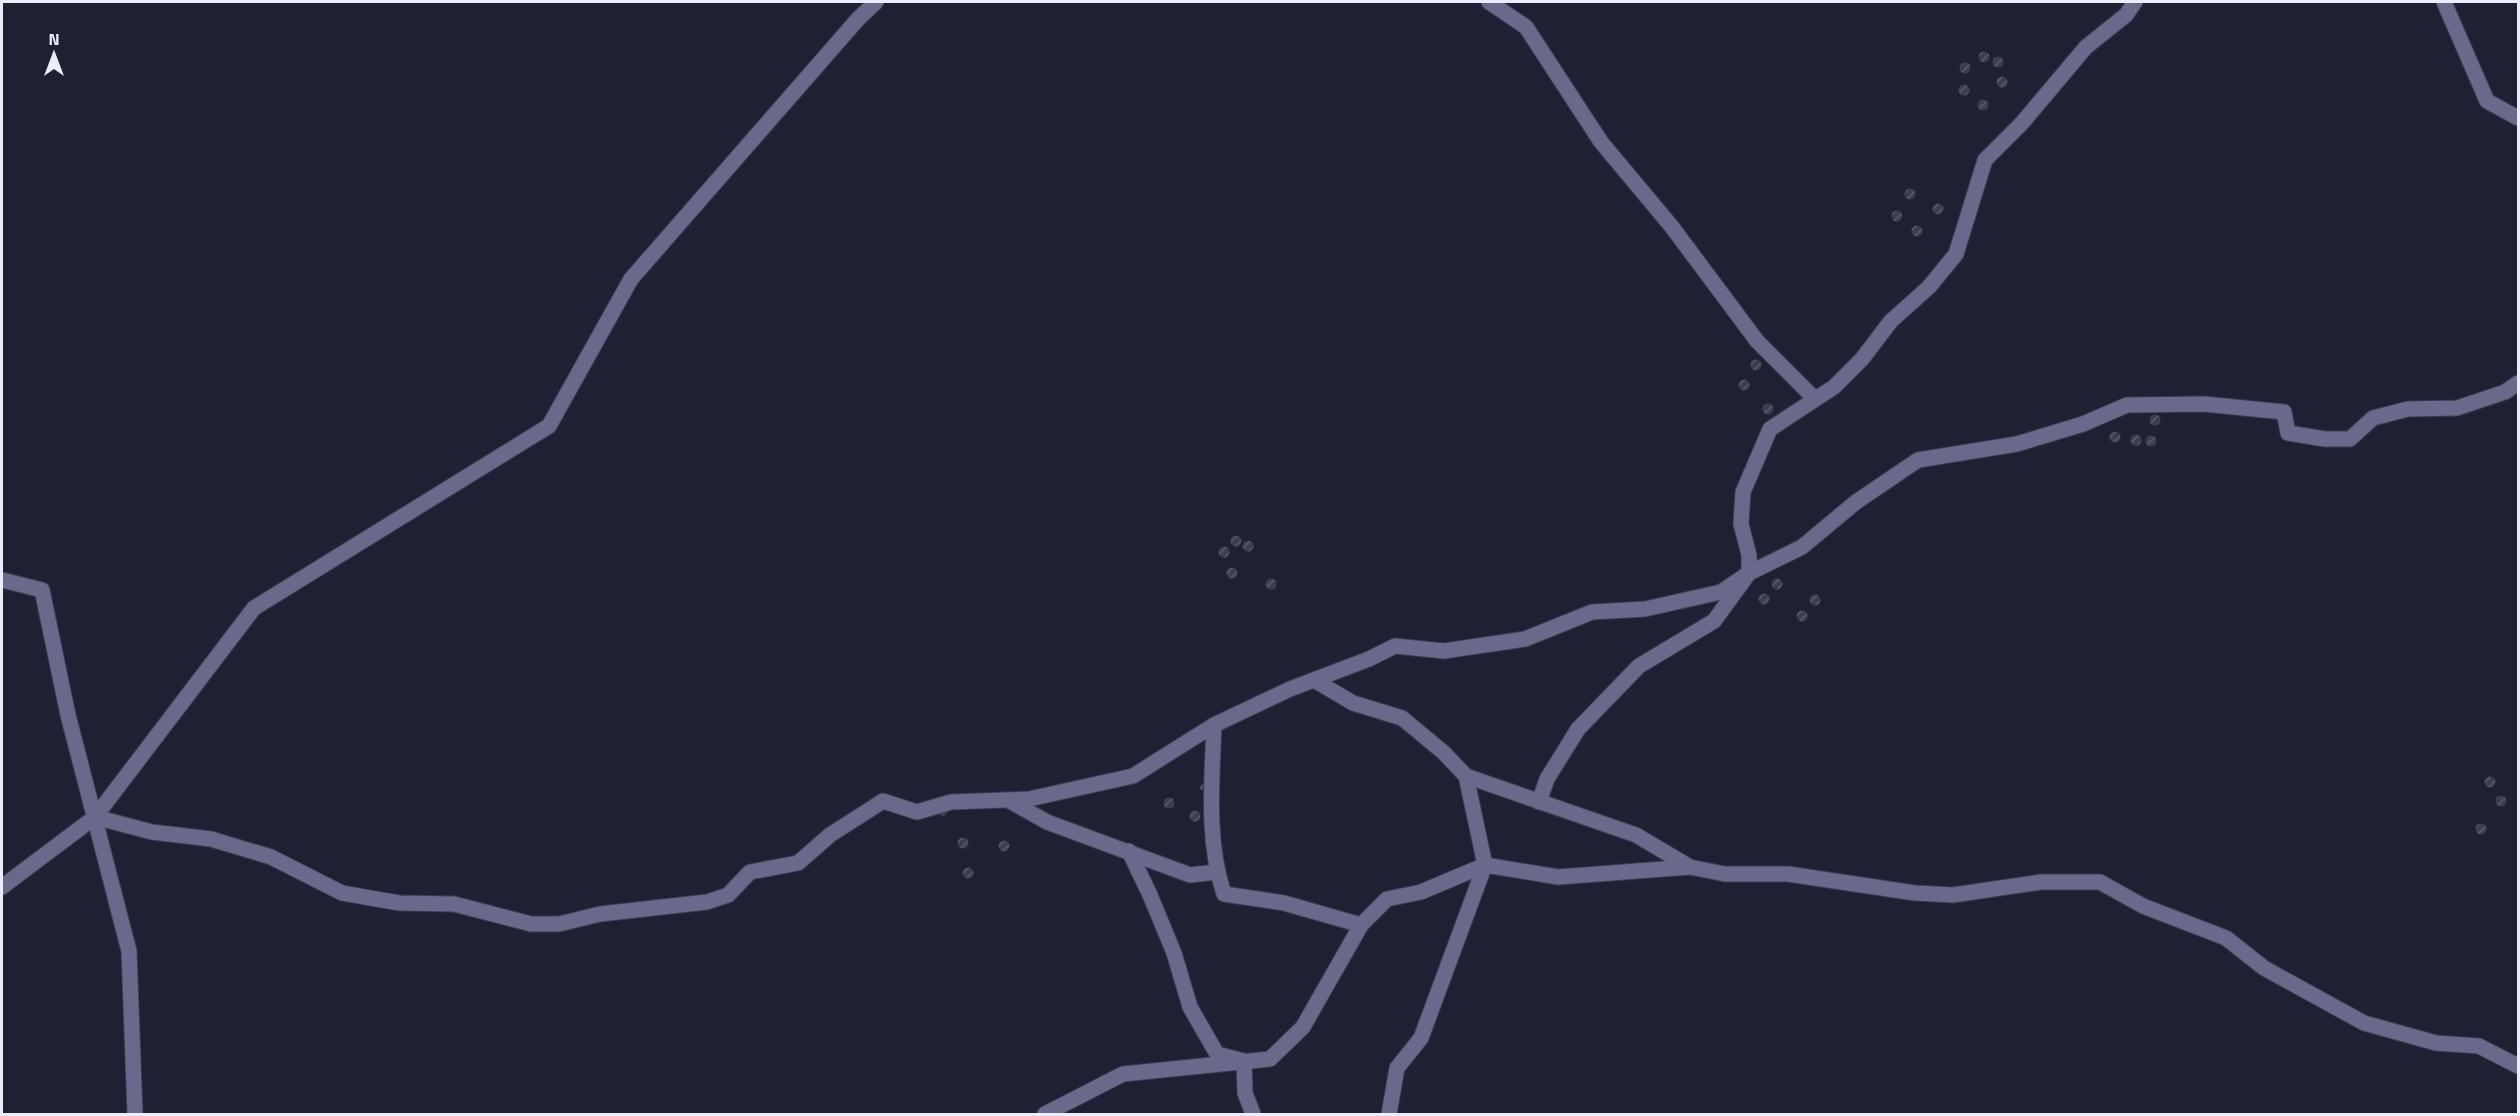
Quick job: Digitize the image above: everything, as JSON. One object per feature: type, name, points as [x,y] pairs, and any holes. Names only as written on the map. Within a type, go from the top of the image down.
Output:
[{"type":"street","points":[[2,887],[94,817],[254,608],[549,426],[631,279],[858,19],[876,2]]},
{"type":"street","points":[[1489,2],[1526,27],[1601,141],[1672,226],[1757,341],[1815,399]]},
{"type":"street","points":[[1539,802],[1547,779],[1578,729],[1639,666],[1714,621],[1749,573],[1749,555],[1741,524],[1743,492],[1770,429],[1834,387],[1862,359],[1892,321],[1929,287],[1956,254],[1985,160],[2022,123],[2086,47],[2126,15],[2135,2]]},
{"type":"street","points":[[2444,2],[2487,101],[2518,118]]},
{"type":"street","points":[[94,817],[152,832],[211,839],[271,857],[342,893],[399,903],[454,904],[531,924],[559,924],[600,914],[707,902],[728,895],[750,872],[798,862],[830,835],[882,801],[917,812],[951,802],[1029,799],[1133,777],[1214,725],[1290,689],[1369,659],[1395,646],[1444,651],[1525,639],[1592,612],[1645,609],[1721,592],[1749,573],[1802,547],[1856,502],[1918,460],[2017,444],[2083,424],[2127,405],[2204,404],[2284,412],[2288,433],[2325,440],[2350,440],[2373,418],[2408,409],[2457,408],[2505,392],[2518,383]]},
{"type":"street","points":[[2,580],[42,590],[68,715],[129,951],[135,1114]]},
{"type":"street","points":[[1314,680],[1353,703],[1402,718],[1443,752],[1466,777],[1636,835],[1690,867]]},
{"type":"street","points":[[1214,725],[1211,827],[1217,872],[1224,894],[1284,903],[1361,925]]},
{"type":"street","points":[[1389,1114],[1397,1068],[1421,1038],[1485,865],[1466,777]]},
{"type":"street","points":[[1008,800],[1047,822],[1190,875],[1217,872]]},
{"type":"street","points":[[1128,851],[1150,895],[1174,953],[1190,1007],[1217,1054],[1244,1061]]},
{"type":"street","points":[[1045,1114],[1123,1074],[1270,1059],[1303,1027],[1361,925],[1387,899],[1421,892],[1485,865],[1558,877],[1690,867],[1725,874],[1788,874],[1915,893],[1953,895],[2041,882],[2100,882],[2143,906],[2226,938],[2264,968],[2364,1023],[2436,1043],[2479,1046],[2518,1066]]},
{"type":"street","points":[[1244,1061],[1245,1093],[1253,1114]]},
{"type":"building","points":[[1984,52],[1988,53],[1988,61],[1984,62],[1980,61],[1979,57],[1980,53]]},
{"type":"building","points":[[1998,56],[2004,62],[1998,68],[1992,62]]},
{"type":"building","points":[[1965,62],[1971,68],[1965,74],[1959,68]]},
{"type":"building","points":[[2002,76],[2008,82],[2002,88],[1996,82]]},
{"type":"building","points":[[1964,84],[1970,90],[1964,96],[1958,90]]},
{"type":"building","points":[[1983,99],[1989,105],[1983,111],[1977,105]]},
{"type":"building","points":[[1910,189],[1914,190],[1914,198],[1910,199],[1906,198],[1905,194],[1906,190]]},
{"type":"building","points":[[1938,203],[1944,209],[1938,215],[1932,209]]},
{"type":"building","points":[[1897,210],[1903,216],[1897,222],[1891,216]]},
{"type":"building","points":[[1917,225],[1923,231],[1917,237],[1911,231]]},
{"type":"building","points":[[1756,359],[1762,365],[1756,371],[1750,365]]},
{"type":"building","points":[[1744,379],[1750,385],[1744,391],[1738,385]]},
{"type":"building","points":[[1768,404],[1772,405],[1772,413],[1768,414],[1764,413],[1763,409],[1764,405]]},
{"type":"building","points":[[2155,414],[2161,420],[2155,426],[2149,420]]},
{"type":"building","points":[[2115,431],[2121,437],[2115,443],[2109,437]]},
{"type":"building","points":[[2136,435],[2140,436],[2140,444],[2136,445],[2132,444],[2131,440],[2132,436]]},
{"type":"building","points":[[2151,435],[2157,441],[2151,447],[2145,441]]},
{"type":"building","points":[[1236,535],[1242,541],[1236,547],[1230,541]]},
{"type":"building","points":[[1248,540],[1254,546],[1248,552],[1242,546]]},
{"type":"building","points":[[1224,546],[1230,552],[1224,558],[1218,552]]},
{"type":"building","points":[[1232,567],[1238,573],[1232,579],[1226,573]]},
{"type":"building","points":[[1271,578],[1277,584],[1271,590],[1265,584]]},
{"type":"building","points":[[1777,578],[1783,584],[1777,590],[1771,584]]},
{"type":"building","points":[[1764,593],[1770,599],[1764,605],[1758,599]]},
{"type":"building","points":[[1815,594],[1821,600],[1815,606],[1809,600]]},
{"type":"building","points":[[1802,610],[1808,616],[1802,622],[1796,616]]},
{"type":"building","points":[[2490,776],[2496,782],[2490,788],[2484,782]]},
{"type":"building","points":[[1206,783],[1206,794],[1199,788]]},
{"type":"building","points":[[2501,795],[2507,801],[2501,807],[2495,801]]},
{"type":"building","points":[[1169,797],[1175,803],[1169,809],[1163,803]]},
{"type":"building","points":[[949,810],[944,817],[938,813]]},
{"type":"building","points":[[1195,810],[1201,816],[1195,822],[1189,816]]},
{"type":"building","points":[[2481,823],[2487,829],[2481,835],[2475,829]]},
{"type":"building","points":[[963,837],[969,843],[963,849],[957,843]]},
{"type":"building","points":[[1004,841],[1008,842],[1008,850],[1004,851],[1000,850],[999,846],[1000,842]]},
{"type":"building","points":[[968,867],[974,873],[968,879],[962,873]]}]
